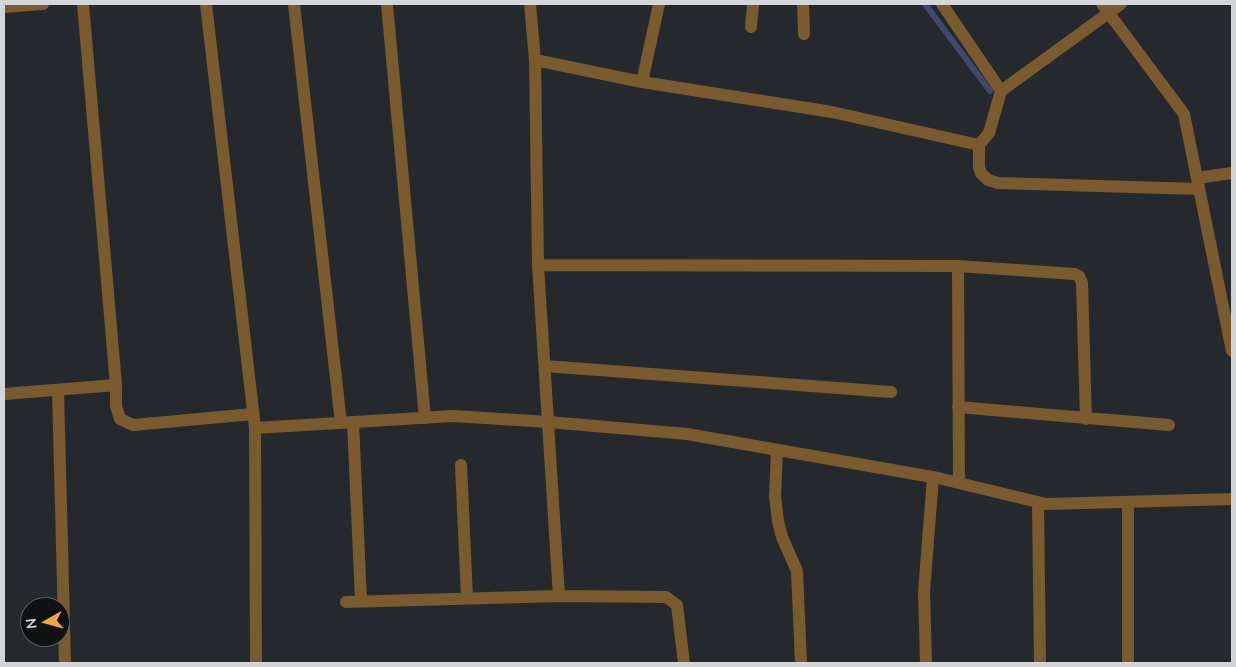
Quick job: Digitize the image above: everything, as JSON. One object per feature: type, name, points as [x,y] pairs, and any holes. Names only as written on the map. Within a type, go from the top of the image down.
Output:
[{"type":"street","points":[[4,7],[43,4]]},
{"type":"street","points":[[84,4],[116,385],[116,406],[120,419],[133,425],[253,414]]},
{"type":"street","points":[[206,4],[255,428],[256,663]]},
{"type":"street","points":[[294,4],[347,423],[361,600]]},
{"type":"street","points":[[387,4],[425,418]]},
{"type":"street","points":[[530,4],[535,60],[538,265],[559,596]]},
{"type":"street","points":[[642,82],[659,4]]},
{"type":"street","points":[[751,27],[753,4]]},
{"type":"street","points":[[803,4],[804,34]]},
{"type":"street","points":[[942,4],[1001,91]]},
{"type":"street","points":[[1121,4],[1105,8],[1001,91],[989,133],[979,145],[979,167],[981,173],[988,180],[998,183],[1198,183],[1232,173]]},
{"type":"street","points":[[1105,8],[1184,114],[1232,351]]},
{"type":"street","points":[[535,60],[642,82],[832,112],[979,145]]},
{"type":"street","points":[[538,265],[958,266],[1079,276],[1082,283],[1086,418]]},
{"type":"street","points":[[958,266],[959,482]]},
{"type":"street","points":[[545,366],[891,392]]},
{"type":"street","points":[[4,394],[116,385]]},
{"type":"street","points":[[58,390],[65,663]]},
{"type":"street","points":[[958,407],[1170,425]]},
{"type":"street","points":[[255,428],[452,416],[549,422],[687,434],[959,482],[1046,504],[1232,499]]},
{"type":"street","points":[[777,450],[775,496],[782,537],[796,571],[801,663]]},
{"type":"street","points":[[460,465],[467,598]]},
{"type":"street","points":[[926,663],[924,592],[933,477]]},
{"type":"street","points":[[1038,502],[1040,663]]},
{"type":"street","points":[[1128,503],[1128,663]]},
{"type":"street","points":[[346,602],[361,600],[559,596],[666,597],[678,605],[684,663]]},
{"type":"waterway","points":[[925,4],[990,91]]}]
